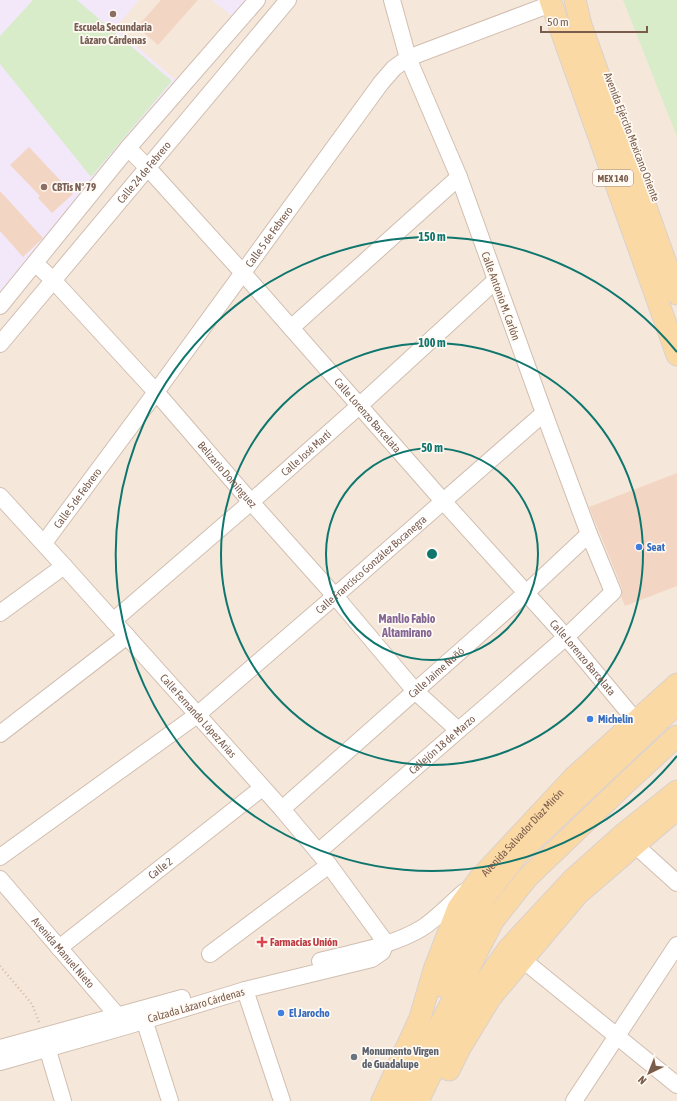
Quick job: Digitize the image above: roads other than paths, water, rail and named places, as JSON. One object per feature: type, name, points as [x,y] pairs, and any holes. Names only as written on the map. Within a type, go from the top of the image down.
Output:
[{"type":"main road","name":"Avenida Ejército Mexicano Oriente","points":[[575,0],[582,25],[677,294]]},
{"type":"main road","name":"MEX 140","points":[[551,2],[677,355]]},
{"type":"main road","name":"Avenida Ejército Mexicano Oriente","points":[[582,25],[594,39],[677,253]]},
{"type":"main road","name":"Avenida Salvador Díaz Mirón","points":[[382,1101],[420,1018],[434,970],[458,908],[479,879],[574,777],[677,684]]},
{"type":"main road","name":"Avenida Salvador Díaz Mirón","points":[[420,1018],[436,996],[484,898],[517,855],[677,704]]},
{"type":"main road","points":[[401,1101],[493,921],[526,878],[677,736]]},
{"type":"main road","points":[[418,1101],[453,1028],[508,949],[573,879],[621,836],[677,791]]},
{"type":"main road","points":[[433,1101],[460,1048],[491,997],[578,894],[635,845],[676,813]]},
{"type":"street","points":[[0,306],[128,148],[257,0]]},
{"type":"street","name":"Calle 24 de Febrero","points":[[0,344],[288,0]]},
{"type":"street","name":"Calle Antonio M. Carlón","points":[[392,0],[408,58],[459,177],[495,281],[613,592]]},
{"type":"street","name":"Calle 5 de Febrero","points":[[44,543],[381,83],[394,68],[408,58],[551,2]]},
{"type":"street","name":"Calle Lorenzo Barcelata","points":[[128,148],[243,273],[443,501],[566,637],[636,722]]},
{"type":"street","points":[[291,328],[459,177]]},
{"type":"street","name":"Belizario Domínguez","points":[[35,263],[53,280],[156,392],[335,596],[415,691],[458,730]]},
{"type":"street","name":"Calle José Martí","points":[[113,621],[251,502],[359,406],[495,281]]},
{"type":"street","name":"Calle Francisco González Bocanegra","points":[[0,858],[197,715],[544,413]]},
{"type":"street","name":"Calle Fernando López Arias","points":[[0,496],[44,543],[282,809],[329,865],[386,943]]},
{"type":"street","name":"Calle Jaime Nuñó","points":[[282,809],[526,593],[590,534]]},
{"type":"street","points":[[0,613],[64,566]]},
{"type":"street","name":"Callejón 18 de Marzo","points":[[318,852],[566,637],[613,592]]},
{"type":"street","points":[[0,734],[127,636]]},
{"type":"street","name":"Calle 2","points":[[59,948],[262,788]]},
{"type":"street","points":[[635,845],[677,884]]},
{"type":"street","points":[[210,954],[329,865]]},
{"type":"street","name":"Avenida Manuel Nieto","points":[[0,879],[122,1021]]},
{"type":"street","name":"Calzada Lázaro Cárdenas","points":[[0,1048],[46,1042],[386,943],[414,933],[424,927],[479,879]]},
{"type":"street","name":"Calzada Lázaro Cárdenas","points":[[143,1014],[372,959],[382,952],[386,943]]},
{"type":"street","points":[[574,1101],[677,945]]},
{"type":"street","points":[[523,960],[677,1085]]},
{"type":"street","points":[[245,990],[282,1101]]},
{"type":"street","points":[[143,1014],[170,1101]]},
{"type":"street","points":[[46,1042],[63,1101]]},
{"type":"street","name":"Calzada Lázaro Cárdenas","points":[[0,1062],[46,1042]]},
{"type":"place","name":"Escuela Secundaria Lázaro Cárdenas","points":[[113,14]]},
{"type":"place","name":"CBTis N° 79","points":[[44,187]]},
{"type":"place","name":"Seat","points":[[639,547]]},
{"type":"place","name":"Michelin","points":[[590,719]]},
{"type":"place","name":"Farmacias Unión","points":[[262,942]]},
{"type":"place","name":"El Jarocho","points":[[281,1013]]},
{"type":"place","name":"Monumento Virgen de Guadalupe","points":[[354,1057]]},
{"type":"district","name":"Manlio Fabio Altamirano","points":[[407,626]]}]
